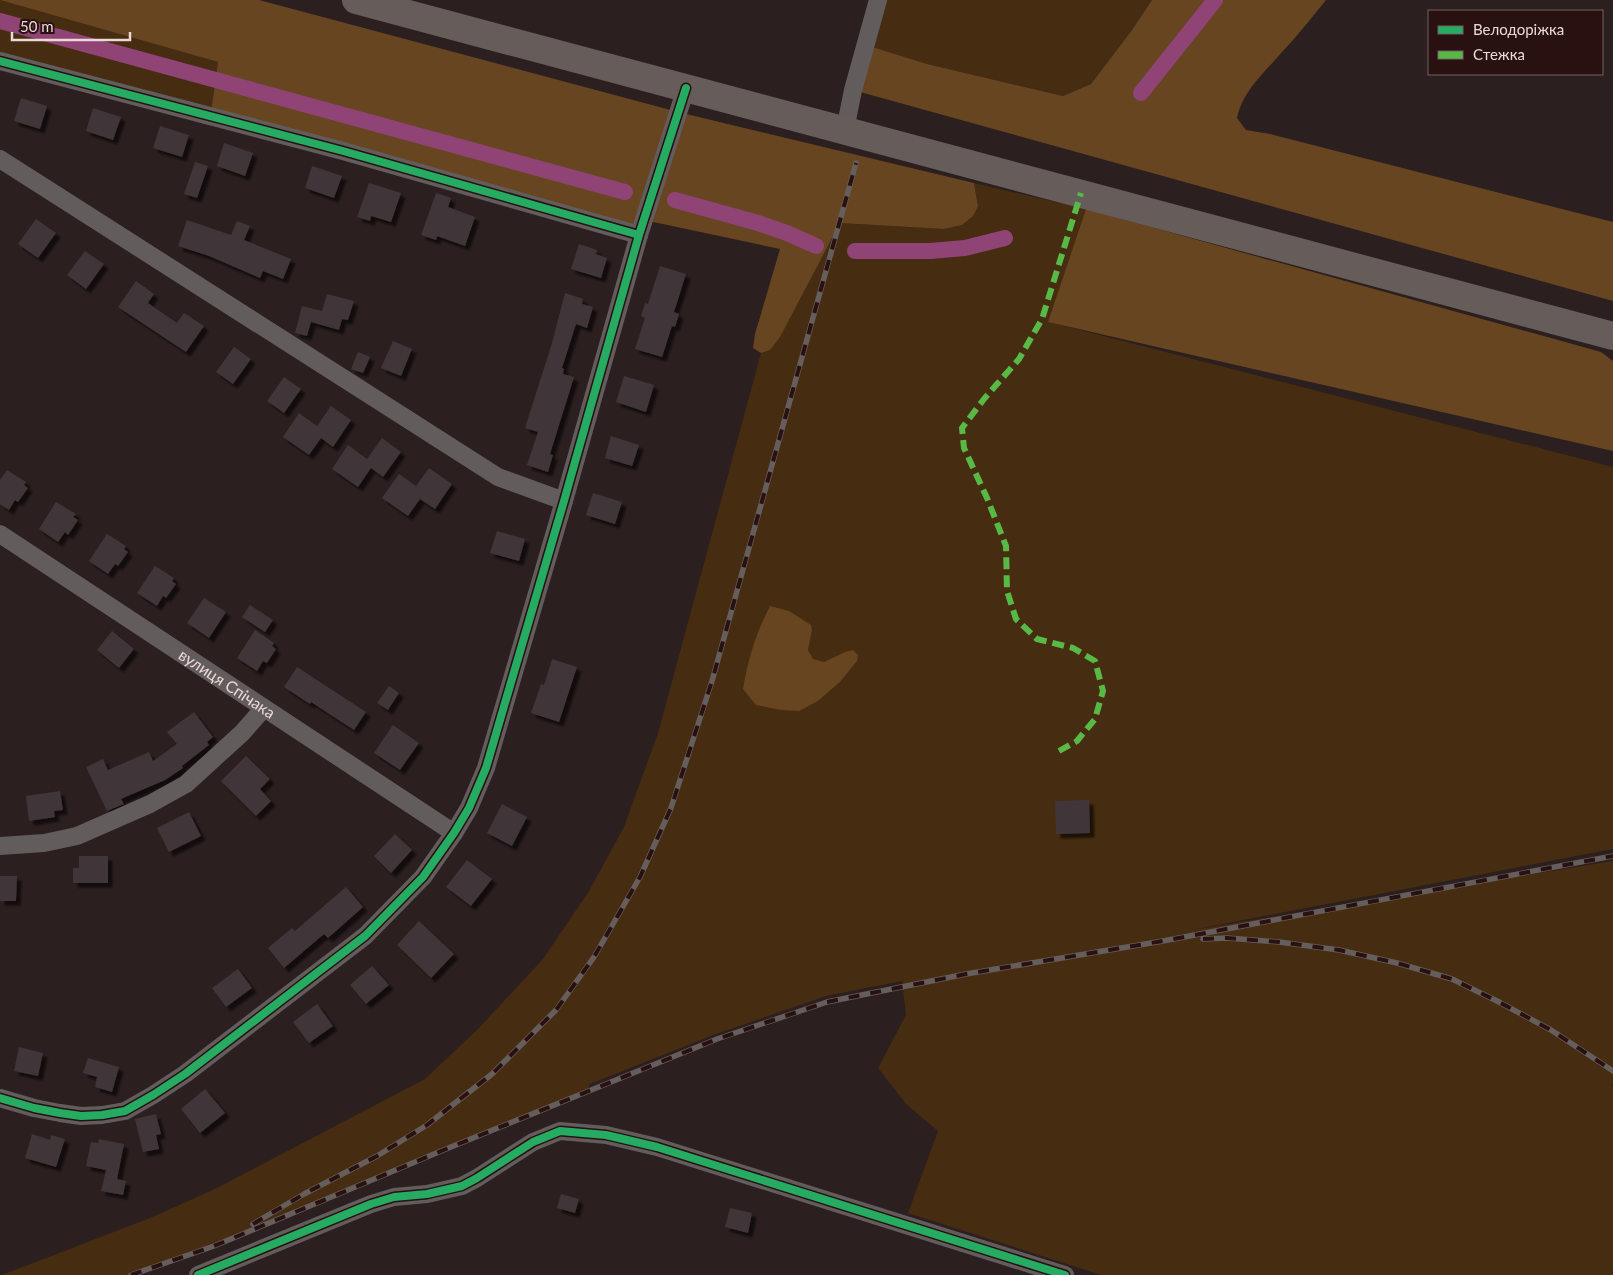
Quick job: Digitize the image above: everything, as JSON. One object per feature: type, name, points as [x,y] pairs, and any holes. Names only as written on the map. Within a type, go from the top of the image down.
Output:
[{"type":"main road","points":[[356,0],[1613,336]]},
{"type":"street","points":[[845,130],[853,90],[878,0]]},
{"type":"street","points":[[0,61],[343,151],[639,235]]},
{"type":"street","points":[[0,1098],[34,1108],[81,1116],[102,1115],[125,1110],[153,1095],[185,1074],[364,936],[423,877],[454,833],[469,808],[486,768],[639,235],[686,88]]},
{"type":"street","points":[[0,159],[498,477],[564,501]]},
{"type":"street","name":"вулиця Спічака","points":[[0,534],[454,833]]},
{"type":"street","points":[[0,846],[44,843],[78,836],[150,804],[186,784],[242,733],[264,708]]},
{"type":"street","points":[[198,1275],[371,1204],[462,1186],[533,1142],[560,1131],[606,1135],[657,1147],[1065,1275]]},
{"type":"shaded area","points":[[0,0],[218,62],[210,119],[0,62]]},
{"type":"shaded area","points":[[0,0],[259,0],[678,112],[974,183],[978,206],[973,216],[962,225],[944,229],[840,223],[780,337],[770,350],[761,353],[753,348],[755,334],[780,249],[644,220],[639,234],[210,119],[218,62]]},
{"type":"shaded area","points":[[878,0],[1152,0],[1091,84],[1063,96],[927,64],[866,45]]},
{"type":"shaded area","points":[[1152,0],[1326,0],[1249,90],[1237,118],[1246,130],[1270,134],[1613,222],[1613,301],[853,90],[866,45],[927,64],[1063,96],[1091,84]]},
{"type":"shaded area","points":[[974,183],[1086,209],[1049,322],[1613,467],[1613,849],[1192,930],[1613,861],[1613,1275],[1101,1275],[908,1213],[938,1131],[906,1104],[878,1068],[906,1015],[902,981],[826,996],[716,1034],[590,1084],[586,1093],[214,1246],[131,1275],[2,1275],[150,1218],[215,1189],[425,1079],[477,1030],[543,959],[589,891],[624,827],[658,733],[761,353],[770,350],[840,223],[944,229],[962,225],[978,206]],"holes":[[[789,611],[812,631],[808,650],[813,659],[824,663],[845,652],[857,661],[840,682],[818,701]]]},
{"type":"shaded area","points":[[1086,209],[1601,352],[1613,361],[1613,451],[1048,322]]},
{"type":"shaded area","points":[[770,606],[789,611],[811,625],[812,631],[808,650],[813,659],[824,662],[853,650],[858,655],[857,661],[840,682],[818,701],[799,711],[756,705],[743,689],[753,646]]},
{"type":"building","points":[[21,98],[47,106],[40,129],[14,121]]},
{"type":"building","points":[[93,108],[121,117],[113,140],[86,131]]},
{"type":"building","points":[[160,126],[189,135],[182,157],[153,148]]},
{"type":"building","points":[[224,143],[253,153],[245,176],[217,166]]},
{"type":"building","points":[[195,162],[208,166],[197,198],[184,194]]},
{"type":"building","points":[[312,166],[342,176],[334,198],[305,188]]},
{"type":"building","points":[[369,183],[401,193],[391,222],[371,216],[370,221],[357,217]]},
{"type":"building","points":[[436,193],[451,198],[448,207],[475,217],[465,246],[437,236],[436,240],[421,235]]},
{"type":"building","points":[[36,219],[56,233],[38,258],[18,244]]},
{"type":"building","points":[[187,220],[231,235],[237,221],[250,226],[244,240],[291,259],[283,279],[263,271],[260,278],[209,256],[178,246]]},
{"type":"building","points":[[579,244],[597,250],[596,254],[607,258],[601,278],[571,269]]},
{"type":"building","points":[[85,251],[104,264],[86,289],[67,275]]},
{"type":"building","points":[[660,266],[686,274],[674,312],[679,314],[675,327],[672,326],[662,357],[635,349],[645,318],[641,316],[645,303],[648,304]]},
{"type":"building","points":[[136,281],[154,294],[148,303],[177,323],[184,313],[204,326],[186,352],[118,307]]},
{"type":"building","points":[[565,293],[583,299],[582,304],[593,307],[587,328],[576,324],[562,368],[564,369],[563,374],[574,377],[550,454],[553,455],[548,472],[527,465],[538,432],[525,428],[552,343]]},
{"type":"building","points":[[327,294],[354,301],[348,320],[342,319],[339,330],[311,322],[307,336],[295,333],[302,306],[322,311]]},
{"type":"building","points":[[393,341],[412,349],[401,376],[381,368]]},
{"type":"building","points":[[234,347],[251,359],[233,384],[216,372]]},
{"type":"building","points":[[358,352],[370,357],[363,373],[351,369]]},
{"type":"building","points":[[624,376],[654,385],[646,412],[616,402]]},
{"type":"building","points":[[284,377],[301,389],[284,413],[267,401]]},
{"type":"building","points":[[331,406],[351,420],[333,447],[321,438],[309,455],[283,437],[299,413],[317,426]]},
{"type":"building","points":[[611,436],[639,445],[632,466],[605,458]]},
{"type":"building","points":[[382,438],[401,452],[383,477],[371,468],[358,487],[332,469],[348,445],[367,459]]},
{"type":"building","points":[[429,468],[452,484],[435,509],[420,499],[408,516],[382,498],[399,474],[416,486]]},
{"type":"building","points":[[7,470],[26,482],[24,485],[28,488],[18,502],[15,500],[9,510],[0,504],[0,480]]},
{"type":"building","points":[[593,493],[622,502],[615,524],[586,515]]},
{"type":"building","points":[[56,502],[76,514],[73,517],[78,520],[68,535],[65,532],[58,542],[39,529]]},
{"type":"building","points":[[497,531],[525,539],[519,561],[490,553]]},
{"type":"building","points":[[107,534],[126,546],[124,549],[128,552],[118,566],[115,564],[108,574],[89,561]]},
{"type":"building","points":[[155,566],[174,578],[172,581],[176,584],[166,598],[163,596],[157,606],[137,593]]},
{"type":"building","points":[[204,598],[226,612],[209,638],[187,623]]},
{"type":"building","points":[[250,605],[273,620],[265,632],[242,617]]},
{"type":"building","points":[[255,630],[274,643],[272,646],[276,649],[267,663],[263,661],[257,671],[237,658]]},
{"type":"building","points":[[112,631],[134,649],[119,668],[97,650]]},
{"type":"building","points":[[552,659],[577,667],[559,722],[531,713],[541,684],[544,685]]},
{"type":"building","points":[[297,667],[366,712],[354,730],[284,687]]},
{"type":"building","points":[[389,686],[399,693],[388,710],[377,703]]},
{"type":"building","points":[[194,712],[213,737],[207,742],[209,745],[182,766],[183,768],[165,780],[121,799],[124,804],[107,811],[86,767],[103,759],[108,770],[149,752],[153,761],[177,744],[167,732]]},
{"type":"building","points":[[393,725],[419,743],[400,770],[374,753]]},
{"type":"building","points":[[246,756],[270,779],[260,789],[271,801],[256,816],[221,781]]},
{"type":"building","points":[[60,791],[63,810],[54,811],[55,817],[29,821],[26,796]]},
{"type":"building","points":[[1089,800],[1090,833],[1056,834],[1055,801]]},
{"type":"building","points":[[502,804],[527,817],[512,846],[487,833]]},
{"type":"building","points":[[189,812],[201,836],[169,852],[157,828]]},
{"type":"building","points":[[395,834],[412,850],[391,873],[374,856]]},
{"type":"building","points":[[79,856],[108,856],[108,883],[73,883],[73,868],[79,868]]},
{"type":"building","points":[[467,860],[492,879],[471,906],[446,887]]},
{"type":"building","points":[[0,876],[17,876],[16,901],[0,901]]},
{"type":"building","points":[[346,887],[363,907],[328,938],[324,934],[284,968],[268,948],[292,928],[295,931]]},
{"type":"building","points":[[419,921],[454,954],[431,978],[397,945]]},
{"type":"building","points":[[372,966],[389,985],[366,1004],[350,985]]},
{"type":"building","points":[[238,969],[252,988],[226,1007],[212,988]]},
{"type":"building","points":[[317,1004],[333,1026],[309,1043],[293,1022]]},
{"type":"building","points":[[19,1047],[43,1053],[38,1076],[14,1071]]},
{"type":"building","points":[[88,1058],[119,1067],[112,1092],[95,1087],[97,1077],[83,1073]]},
{"type":"building","points":[[205,1089],[225,1113],[200,1133],[181,1109]]},
{"type":"building","points":[[156,1114],[161,1134],[156,1135],[159,1149],[143,1152],[135,1119]]},
{"type":"building","points":[[32,1134],[50,1140],[51,1135],[65,1139],[56,1167],[25,1158]]},
{"type":"building","points":[[99,1139],[124,1144],[117,1179],[126,1181],[123,1195],[101,1191],[106,1170],[86,1166],[91,1142],[98,1143]]},
{"type":"building","points":[[561,1194],[579,1199],[575,1213],[557,1208]]},
{"type":"building","points":[[730,1208],[752,1213],[748,1233],[725,1227]]},
{"type":"waterway","points":[[1141,93],[1215,0]]},
{"type":"waterway","points":[[0,21],[625,192]]},
{"type":"waterway","points":[[675,200],[758,223],[816,246]]},
{"type":"waterway","points":[[855,251],[930,251],[965,248],[1005,238]]},
{"type":"railway","points":[[253,1224],[304,1194],[377,1156],[427,1125],[492,1074],[556,1010],[594,957],[640,877],[671,808],[712,681],[856,163]]},
{"type":"railway","points":[[131,1275],[214,1246],[717,1039],[827,1002],[966,974],[1163,941],[1613,856]]},
{"type":"railway","points":[[1203,939],[1227,938],[1279,942],[1339,950],[1397,963],[1452,979],[1551,1030],[1613,1071]]},
{"type":"marked path","points":[[1059,751],[1077,741],[1095,719],[1103,691],[1095,661],[1073,648],[1037,639],[1016,619],[1007,591],[1006,546],[964,448],[962,428],[984,399],[1019,359],[1042,319],[1081,193]]},
{"type":"cycle path","points":[[0,61],[343,151],[639,235]]},
{"type":"cycle path","points":[[0,1098],[34,1108],[81,1116],[125,1111],[153,1095],[185,1074],[365,936],[423,877],[454,833],[469,808],[486,768],[639,235],[686,88]]},
{"type":"cycle path","points":[[198,1275],[371,1204],[394,1197],[427,1194],[462,1186],[533,1142],[560,1131],[606,1135],[657,1147],[1065,1275]]}]
